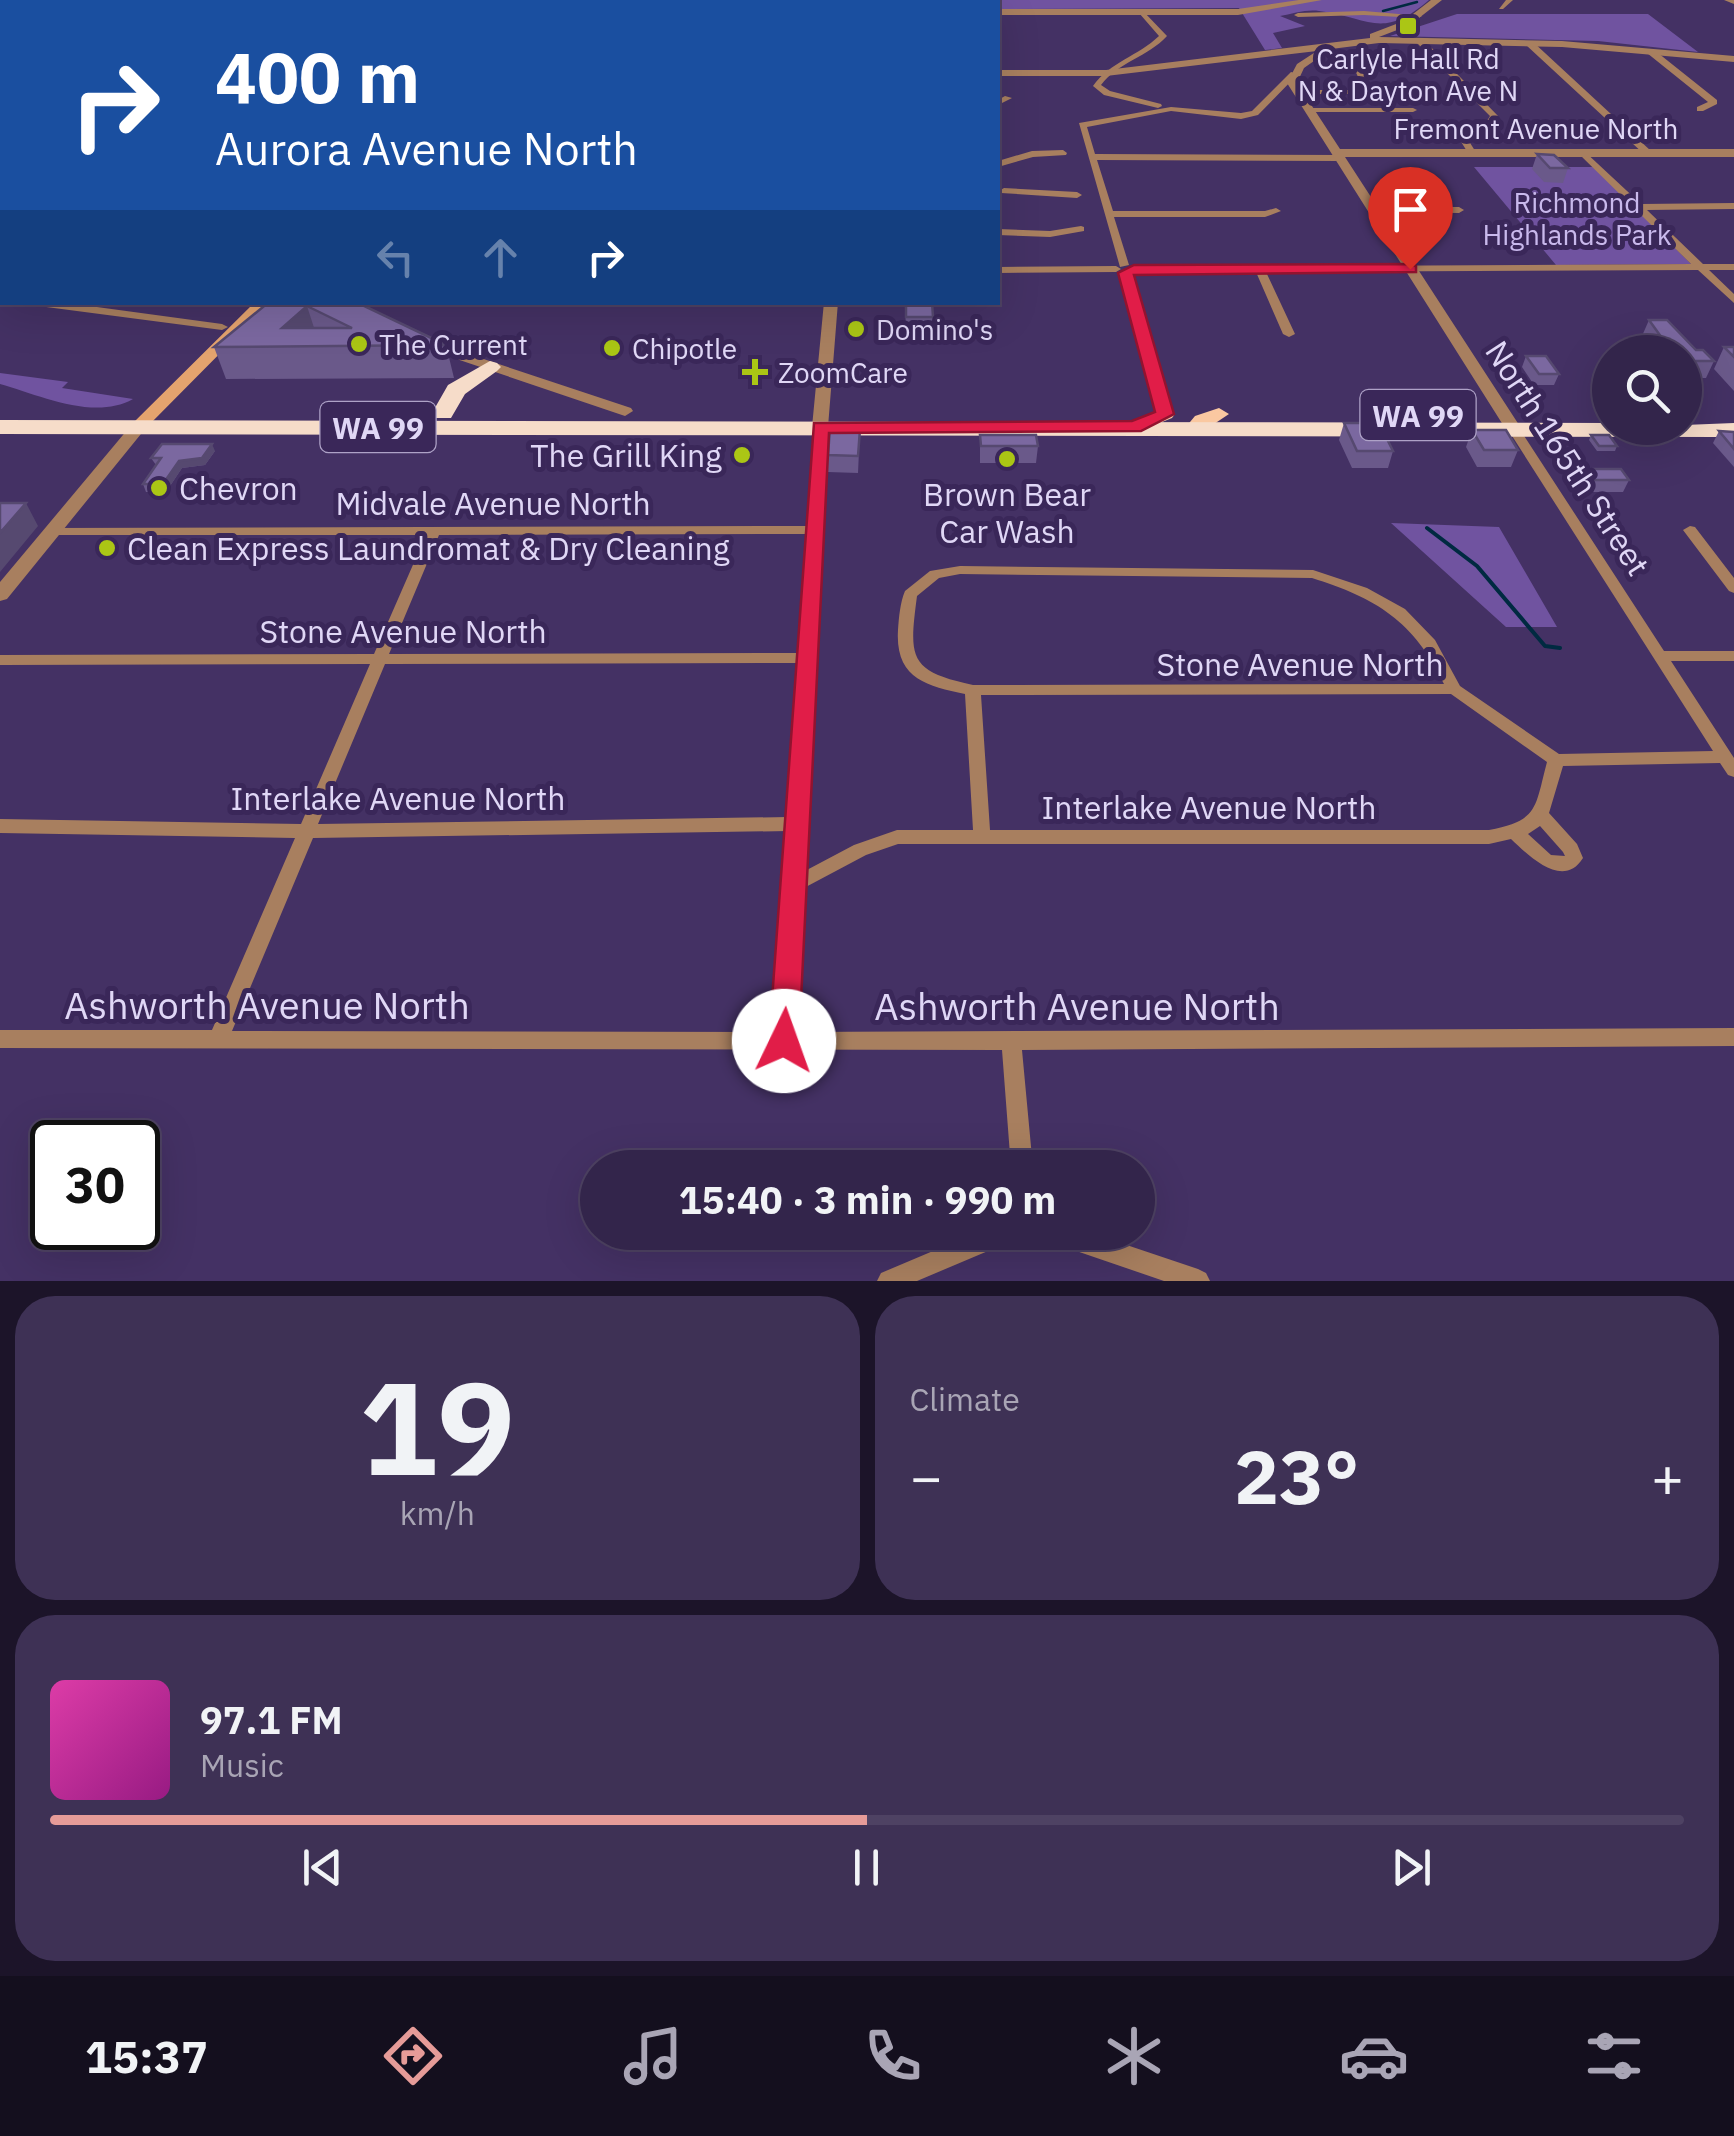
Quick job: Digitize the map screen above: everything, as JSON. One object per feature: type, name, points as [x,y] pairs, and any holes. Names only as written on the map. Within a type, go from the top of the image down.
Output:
[{"type":"highway","points":[[443,413],[456,390],[490,367]]},
{"type":"highway","name":"WA 99","points":[[0,427],[144,420],[625,411],[821,420],[1195,428],[1592,417]]},
{"type":"highway","name":"WA 99","points":[[0,414],[144,420],[821,420],[1219,414],[1734,430]]},
{"type":"highway","points":[[1702,417],[1734,418]]},
{"type":"main road","points":[[144,420],[152,400],[245,305]]},
{"type":"main road","points":[[144,420],[168,401],[261,305]]},
{"type":"main road","points":[[1134,427],[1165,414]]},
{"type":"main road","points":[[1195,428],[1202,420],[1219,414]]},
{"type":"street","points":[[1000,12],[1238,12],[1317,0]]},
{"type":"street","points":[[1378,38],[1418,16],[1436,0]]},
{"type":"street","points":[[1500,8],[1510,0]]},
{"type":"street","points":[[1143,13],[1164,36],[1151,48],[1106,73],[1098,82],[1099,90],[1171,109],[1242,116],[1255,112],[1322,52],[1347,42]]},
{"type":"street","points":[[1298,15],[1418,16]]},
{"type":"street","points":[[1000,73],[1106,73],[1378,38],[1650,50],[1734,59]]},
{"type":"street","points":[[1420,41],[1494,116],[1491,123],[1462,136],[1473,154]]},
{"type":"street","points":[[1530,43],[1648,153]]},
{"type":"street","points":[[1308,48],[1322,52]]},
{"type":"street","points":[[1650,50],[1714,102],[1700,109]]},
{"type":"street","points":[[1298,92],[1370,90],[1357,66]]},
{"type":"street","name":"North 165th Street","points":[[1294,74],[1292,83],[1730,764]]},
{"type":"street","points":[[1000,102],[1008,98]]},
{"type":"street","points":[[1165,414],[1082,125],[1171,109]]},
{"type":"street","points":[[1310,110],[1413,110]]},
{"type":"street","points":[[1000,163],[1032,154],[1063,153]]},
{"type":"street","points":[[1583,153],[1734,300]]},
{"type":"street","name":"Fremont Avenue North","points":[[1093,157],[1734,153]]},
{"type":"street","points":[[1001,195],[1077,196]]},
{"type":"street","points":[[1640,207],[1734,206]]},
{"type":"street","points":[[1373,210],[1458,210]]},
{"type":"street","points":[[1110,214],[1276,211]]},
{"type":"street","points":[[1000,232],[1050,234],[1081,229]]},
{"type":"street","points":[[1000,270],[1734,267]]},
{"type":"street","points":[[1260,269],[1288,334]]},
{"type":"street","points":[[784,1041],[831,305]]},
{"type":"street","points":[[91,306],[222,327]]},
{"type":"street","points":[[408,336],[625,411]]},
{"type":"street","points":[[0,595],[144,420]]},
{"type":"street","points":[[219,1038],[434,530]]},
{"type":"street","name":"Midvale Avenue North","points":[[53,531],[814,530]]},
{"type":"street","points":[[1690,530],[1734,588]]},
{"type":"street","name":"Stone Avenue North","points":[[1454,689],[973,690],[930,682],[914,670],[904,630],[910,594],[935,574],[960,570],[1313,574],[1352,585],[1408,616],[1426,635],[1454,689],[1556,760]]},
{"type":"street","points":[[1660,656],[1734,656]]},
{"type":"street","name":"Stone Avenue North","points":[[0,660],[806,658]]},
{"type":"street","points":[[973,690],[982,837]]},
{"type":"street","points":[[1516,833],[1524,832],[1540,815],[1556,760],[1730,764]]},
{"type":"street","points":[[1516,833],[1546,861],[1569,864],[1573,854],[1540,815]]},
{"type":"street","name":"Interlake Avenue North","points":[[0,826],[307,831],[796,824]]},
{"type":"street","name":"Interlake Avenue North","points":[[794,885],[860,850],[896,837],[1489,837],[1516,833]]},
{"type":"street","name":"Ashworth Avenue North","points":[[0,1039],[1011,1042],[1734,1037]]},
{"type":"street","points":[[1011,1042],[1020,1150]]},
{"type":"street","points":[[889,1281],[963,1250]]},
{"type":"street","points":[[1106,1250],[1198,1281]]},
{"type":"green space","points":[[1000,0],[1429,0],[1399,20],[1387,23],[1314,11],[1280,16],[1305,26],[1273,33],[1282,48],[1265,50],[1239,8],[1000,9]]},
{"type":"green space","points":[[1457,14],[1648,14],[1698,52],[1598,41],[1390,36]]},
{"type":"green space","name":"Richmond Highlands Park","points":[[1474,167],[1594,167],[1691,264],[1556,265]]},
{"type":"green space","points":[[0,373],[68,382],[62,388],[133,399],[101,407],[66,404],[0,384]]},
{"type":"green space","points":[[1391,523],[1499,527],[1557,627],[1506,627]]},
{"type":"building","points":[[1537,154],[1554,155],[1568,168],[1550,168]]},
{"type":"building","points":[[265,305],[362,305],[446,345],[214,347]],"holes":[[[307,306],[352,328],[282,328]]]},
{"type":"building","points":[[906,305],[932,305],[933,317],[906,317]]},
{"type":"building","points":[[1649,320],[1667,320],[1682,335],[1660,335]]},
{"type":"building","points":[[1702,350],[1703,350],[1714,361],[1702,361]]},
{"type":"building","points":[[1526,356],[1546,356],[1559,374],[1539,374]]},
{"type":"building","points":[[1344,423],[1379,423],[1393,451],[1357,451]]},
{"type":"building","points":[[830,428],[860,429],[858,456],[828,455]]},
{"type":"building","points":[[1472,430],[1506,430],[1518,450],[1484,450]]},
{"type":"building","points":[[1719,431],[1734,432],[1734,449]]},
{"type":"building","points":[[980,435],[1036,435],[1038,446],[981,446]]},
{"type":"building","points":[[162,444],[212,444],[202,458],[179,461],[163,484],[143,484],[161,458],[151,458]]},
{"type":"building","points":[[1586,469],[1621,469],[1629,480],[1593,480]]},
{"type":"building","points":[[0,503],[26,503],[0,533]]},
{"type":"waterway","points":[[1383,11],[1417,2]]},
{"type":"waterway","points":[[1427,528],[1477,566],[1545,646],[1560,648]]},
{"type":"place","name":"Carlyle Hall Rd N & Dayton Ave N","points":[[1408,26]]},
{"type":"place","name":"Domino's","points":[[856,329]]},
{"type":"place","name":"The Current","points":[[359,344]]},
{"type":"place","name":"Chipotle","points":[[612,348]]},
{"type":"place","name":"ZoomCare","points":[[755,372]]},
{"type":"place","name":"The Grill King","points":[[742,455]]},
{"type":"place","name":"Brown Bear Car Wash","points":[[1007,459]]},
{"type":"place","name":"Chevron","points":[[159,488]]},
{"type":"place","name":"Clean Express Laundromat & Dry Cleaning","points":[[107,548]]},
{"type":"route","points":[[784,1041],[820,427],[1134,427],[1165,414],[1126,273],[1134,269],[1410,269]]}]
